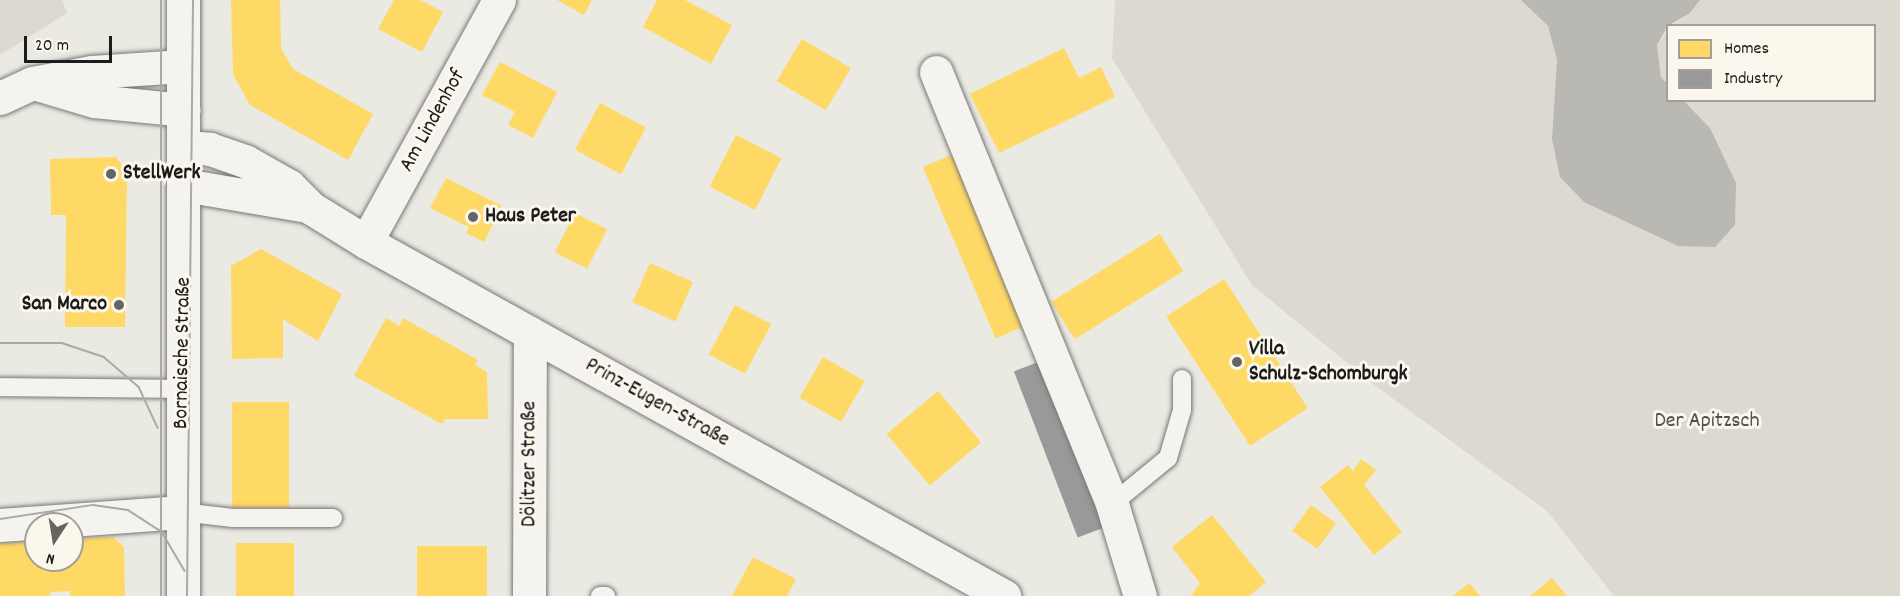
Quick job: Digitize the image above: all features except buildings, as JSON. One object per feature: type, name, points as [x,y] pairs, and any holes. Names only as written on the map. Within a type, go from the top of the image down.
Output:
[{"type":"street","name":"Bornaische Straße","points":[[183,0],[183,596]]},
{"type":"street","name":"Am Lindenhof","points":[[366,242],[499,0]]},
{"type":"street","points":[[0,98],[32,83],[92,72],[183,66]]},
{"type":"street","points":[[936,72],[1112,504],[1140,596]]},
{"type":"street","points":[[32,83],[94,101],[184,110]]},
{"type":"street","name":"Prinz-Eugen-Straße","points":[[184,147],[210,149],[245,161],[289,186],[311,208],[366,242],[1004,596]]},
{"type":"street","name":"Prinz-Eugen-Straße","points":[[184,185],[253,194],[311,208]]},
{"type":"street","name":"Dölitzer Straße","points":[[529,596],[530,333]]},
{"type":"street","points":[[0,525],[182,512]]},
{"type":"lane","points":[[1112,504],[1168,458],[1182,410],[1182,379]]},
{"type":"lane","points":[[0,387],[183,389]]},
{"type":"lane","points":[[182,512],[233,518],[333,519]]},
{"type":"lane","points":[[600,596],[606,596]]},
{"type":"shaded area","points":[[0,0],[62,0],[67,13],[0,55]]},
{"type":"shaded area","points":[[1521,0],[1700,0],[1690,13],[1671,24],[1666,24],[1666,29],[1657,45],[1661,77],[1666,82],[1666,102],[1685,102],[1710,128],[1736,183],[1735,225],[1715,247],[1678,246],[1584,202],[1560,177],[1552,139],[1557,60],[1548,26]]},
{"type":"green space","name":"Der Apitzsch","points":[[1115,0],[1521,0],[1548,26],[1557,60],[1552,139],[1710,128],[1685,102],[1876,102],[1876,24],[1674,24],[1690,13],[1700,0],[1900,0],[1900,596],[1614,596],[1547,511],[1377,387],[1252,285],[1112,58]]},
{"type":"green space","points":[[1666,32],[1666,82],[1661,77],[1657,45]]},
{"type":"tram line","points":[[162,0],[162,596]]},
{"type":"tram line","points":[[187,596],[193,0]]},
{"type":"tram line","points":[[0,343],[62,343],[104,357],[139,387],[158,428]]},
{"type":"tram line","points":[[0,519],[93,505],[128,510],[162,532],[185,571]]},
{"type":"place","name":"StellWerk","points":[[111,174]]},
{"type":"place","name":"Haus Peter","points":[[473,217]]},
{"type":"place","name":"San Marco","points":[[119,305]]},
{"type":"place","name":"Villa Schulz-Schomburgk","points":[[1237,362]]}]
